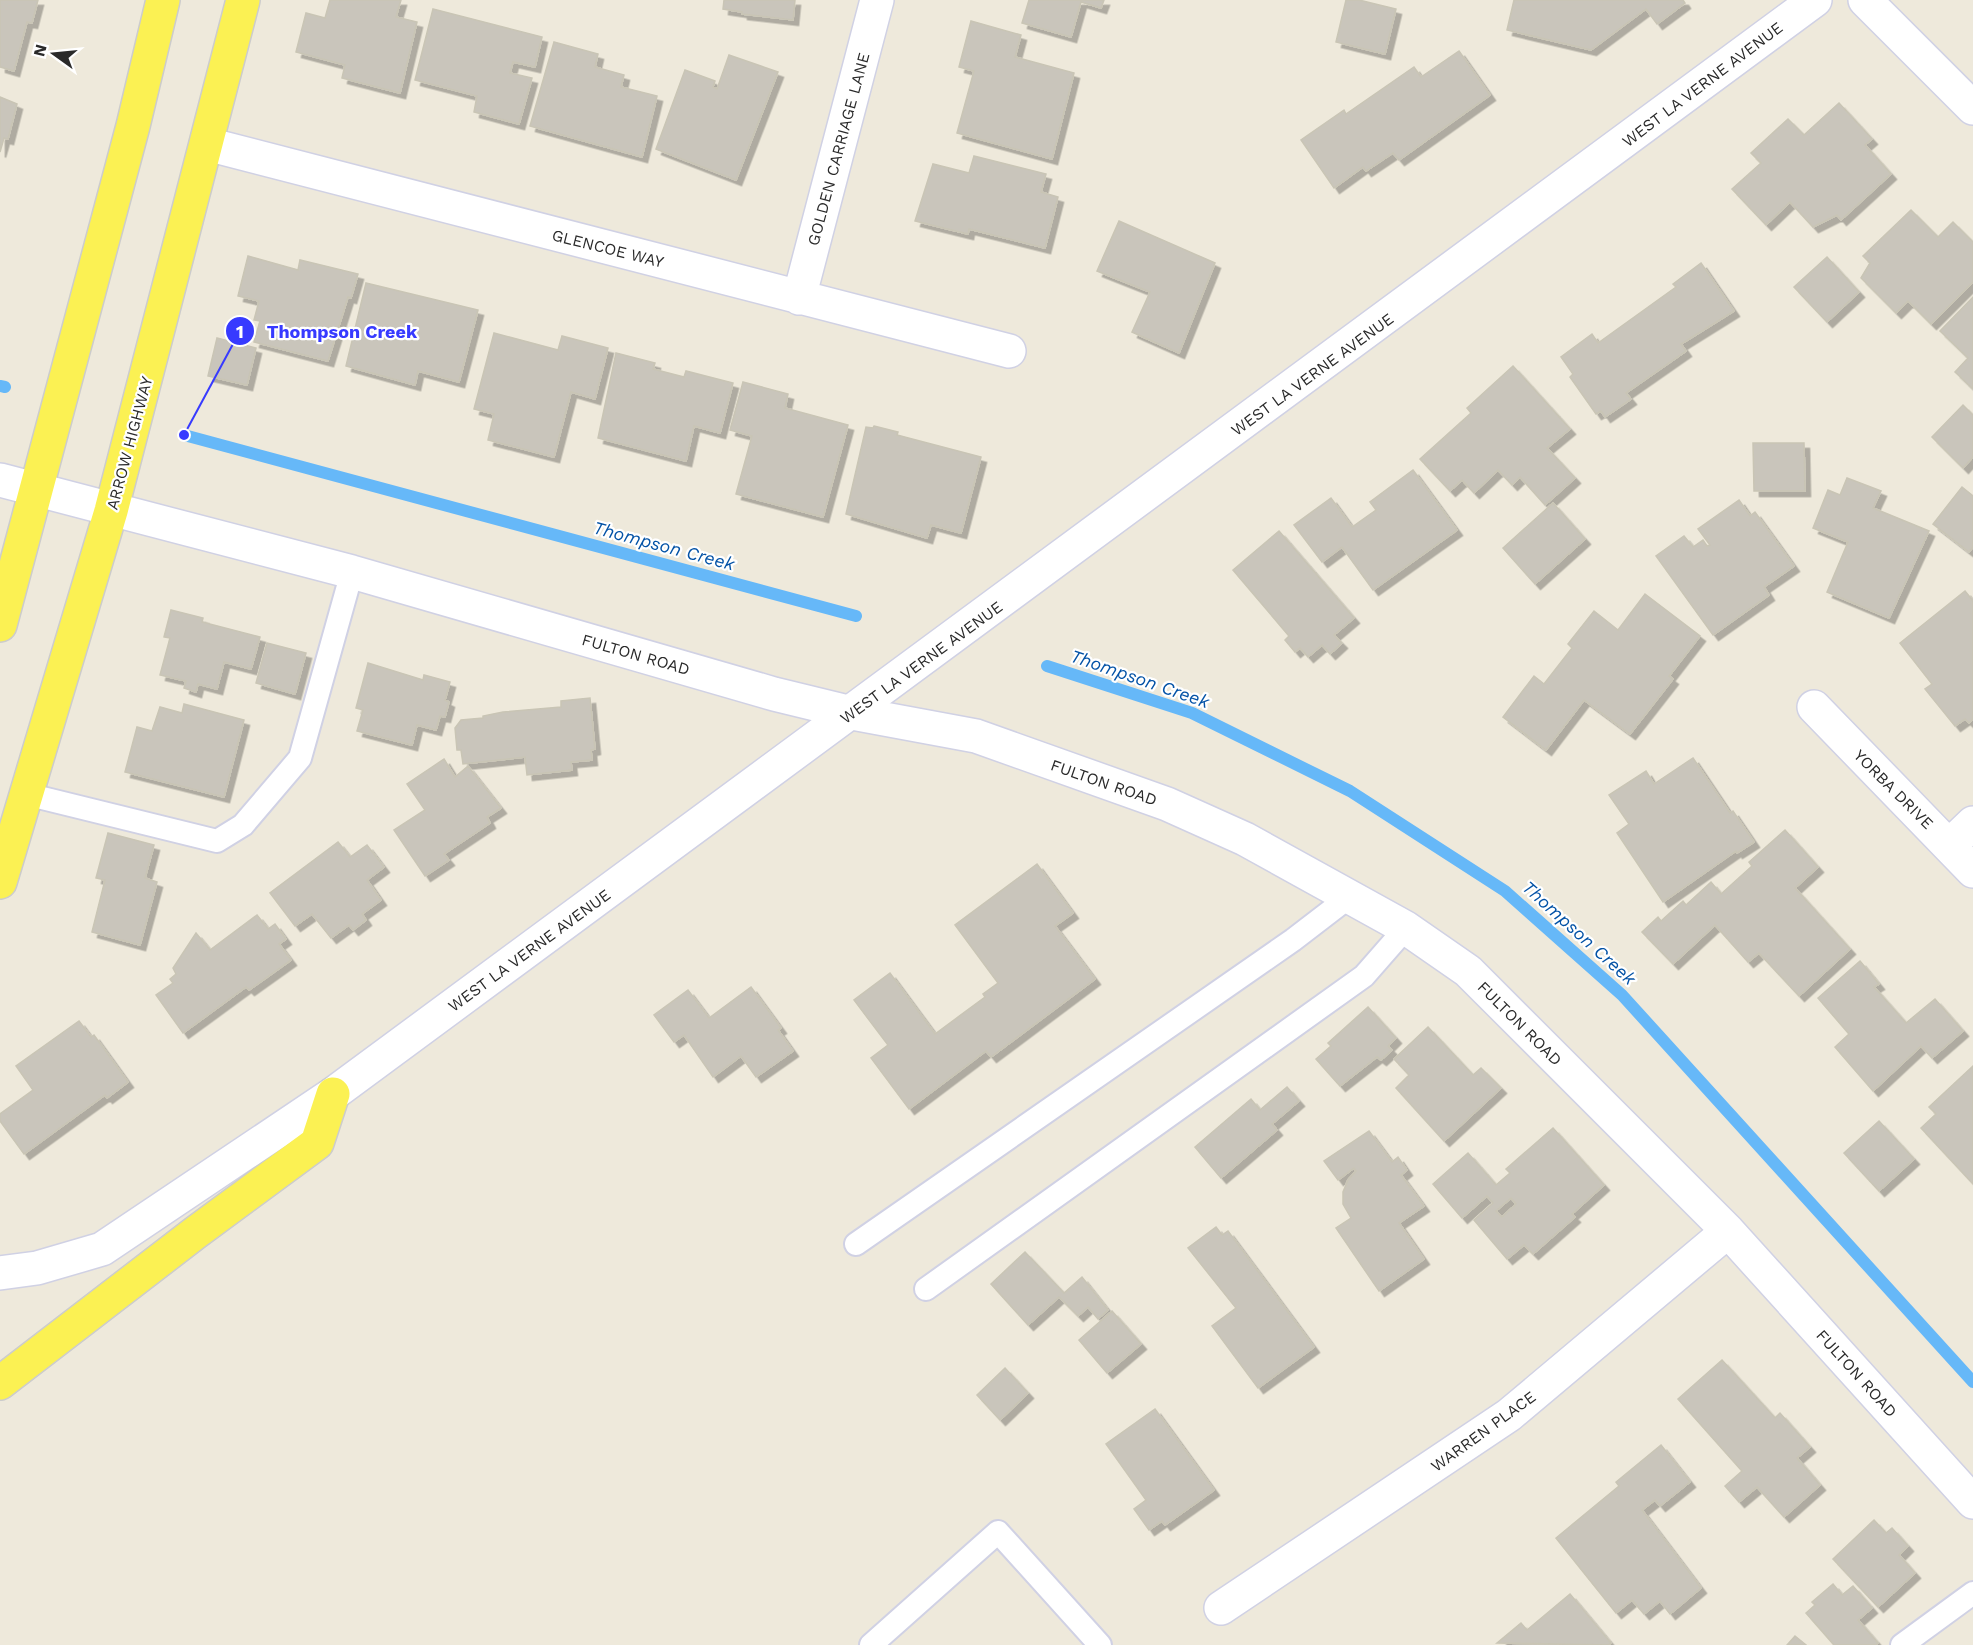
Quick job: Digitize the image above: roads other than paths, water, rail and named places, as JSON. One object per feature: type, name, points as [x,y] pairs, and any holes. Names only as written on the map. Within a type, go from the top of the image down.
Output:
[{"type":"main road","points":[[0,625],[133,126],[163,0]]},
{"type":"main road","name":"ARROW HIGHWAY","points":[[0,882],[111,511],[243,0]]},
{"type":"main road","points":[[0,1383],[195,1233],[317,1143],[333,1094]]},
{"type":"street","name":"GOLDEN CARRIAGE LANE","points":[[799,298],[877,0]]},
{"type":"street","name":"WEST LA VERNE AVENUE","points":[[0,1274],[37,1268],[102,1249],[333,1094],[1815,0]]},
{"type":"street","points":[[1865,0],[1973,108]]},
{"type":"street","name":"GLENCOE WAY","points":[[207,144],[1010,351]]},
{"type":"street","name":"FULTON ROAD","points":[[0,480],[111,511],[352,572],[774,694],[852,713],[976,736],[1167,804],[1245,839],[1406,928],[1468,970],[1728,1231],[1973,1502]]},
{"type":"street","name":"YORBA DRIVE","points":[[1814,707],[1961,834],[1973,872]]},
{"type":"street","name":"WARREN PLACE","points":[[1221,1608],[1509,1416],[1728,1231]]},
{"type":"lane","points":[[26,794],[218,841],[243,825],[300,758],[352,572]]},
{"type":"lane","points":[[856,1244],[1284,946],[1349,897]]},
{"type":"lane","points":[[926,1289],[1364,976],[1406,928]]},
{"type":"lane","points":[[871,1645],[998,1532],[1100,1645]]},
{"type":"lane","points":[[1902,1645],[1973,1593]]},
{"type":"waterway","name":"Thompson Creek","points":[[0,386],[5,387]]},
{"type":"waterway","name":"Thompson Creek","points":[[184,435],[856,616]]},
{"type":"waterway","name":"Thompson Creek","points":[[1047,666],[1192,713],[1350,791],[1505,891],[1622,995],[1973,1382]]},
{"type":"place","name":"Thompson Creek","points":[[184,435]]}]
